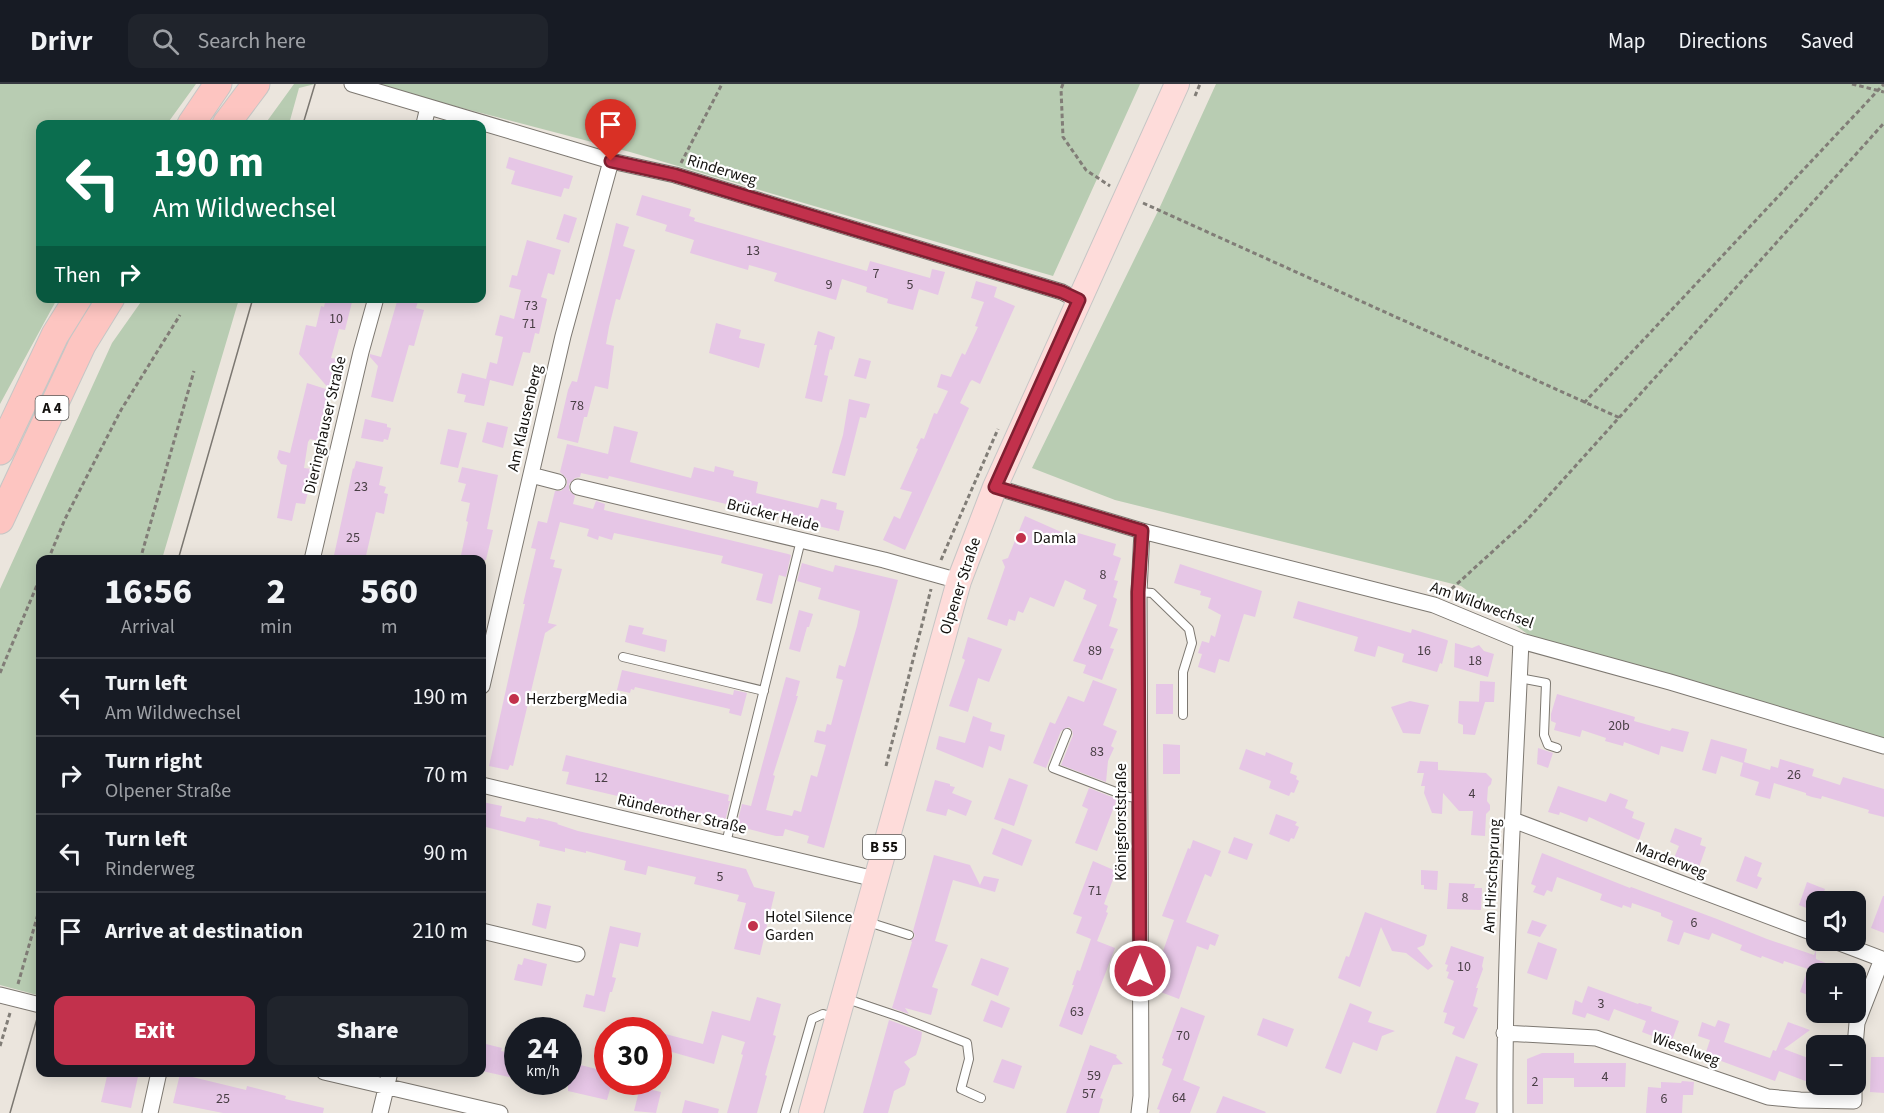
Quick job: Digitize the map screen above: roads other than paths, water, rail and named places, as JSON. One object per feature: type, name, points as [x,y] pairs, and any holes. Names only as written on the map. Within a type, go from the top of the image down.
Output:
[{"type":"highway","points":[[194,120],[218,84]]},
{"type":"highway","points":[[229,120],[256,84]]},
{"type":"highway","name":"A 4","points":[[0,451],[55,335],[75,303]]},
{"type":"highway","name":"A 4","points":[[0,520],[82,345],[108,303]]},
{"type":"main road","name":"Olpener Straße","points":[[811,1113],[985,484],[1079,300],[1177,84]]},
{"type":"street","name":"Rinderweg","points":[[352,84],[472,120]]},
{"type":"street","points":[[425,120],[428,107]]},
{"type":"street","name":"Rinderweg","points":[[486,124],[611,161],[675,175],[1062,292],[1079,300]]},
{"type":"street","name":"Am Klausenberg","points":[[486,659],[563,336],[611,161]]},
{"type":"street","name":"Dieringhauser Straße","points":[[313,555],[375,303]]},
{"type":"street","points":[[531,475],[558,482]]},
{"type":"street","name":"Am Wildwechsel","points":[[985,484],[1142,531],[1434,605],[1521,641],[1670,682],[1884,746]]},
{"type":"street","name":"Brücker Heide","points":[[578,487],[935,573],[959,581]]},
{"type":"street","name":"Königsforststraße","points":[[1139,1113],[1141,1096],[1138,592],[1142,531]]},
{"type":"street","name":"Am Hirschsprung","points":[[1505,1113],[1504,1033],[1521,641]]},
{"type":"street","name":"Ründerother Straße","points":[[486,785],[875,879]]},
{"type":"street","name":"Marderweg","points":[[1513,820],[1806,930]]},
{"type":"street","points":[[486,932],[576,954]]},
{"type":"street","points":[[1856,1035],[1857,1023],[1882,959],[1861,951]]},
{"type":"street","points":[[8,1002],[36,1005]]},
{"type":"street","name":"Wieselweg","points":[[1504,1033],[1596,1038],[1768,1097],[1800,1101],[1854,1101],[1854,1095]]},
{"type":"street","points":[[150,1113],[158,1077]]},
{"type":"street","points":[[343,1077],[500,1113]]},
{"type":"street","points":[[380,1113],[389,1077]]},
{"type":"lane","points":[[726,843],[801,540]]},
{"type":"lane","points":[[1138,592],[1152,593],[1189,629],[1192,644],[1183,672],[1183,715]]},
{"type":"lane","points":[[623,657],[764,690]]},
{"type":"lane","points":[[1519,678],[1546,683],[1544,735],[1548,745],[1557,748]]},
{"type":"lane","points":[[1067,733],[1053,768],[1129,797],[1139,798]]},
{"type":"lane","points":[[864,920],[909,935]]},
{"type":"lane","points":[[785,1113],[812,1019],[839,1008],[900,1017],[967,1043],[969,1059],[961,1089],[981,1098]]},
{"type":"tram line","points":[[304,120],[315,84]]},
{"type":"tram line","points":[[179,555],[252,303]]},
{"type":"tram line","points":[[10,1113],[36,1022]]},
{"type":"place","name":"Damla","points":[[1021,538]]},
{"type":"place","name":"HerzbergMedia","points":[[514,699]]},
{"type":"place","name":"Hotel Silence Garden","points":[[753,926]]}]
